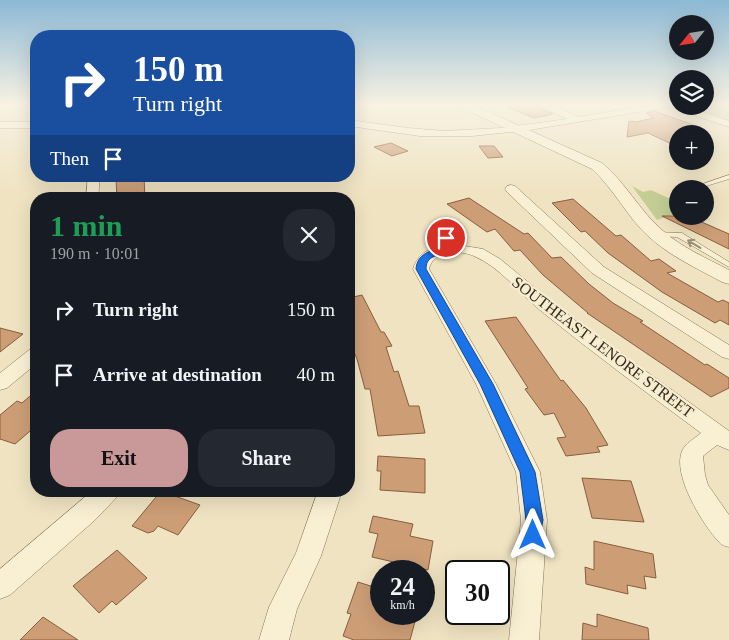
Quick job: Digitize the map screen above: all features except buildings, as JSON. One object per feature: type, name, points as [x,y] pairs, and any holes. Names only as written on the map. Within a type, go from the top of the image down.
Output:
[{"type":"street","points":[[530,134],[586,160],[602,170],[613,180],[639,216],[656,234],[685,254],[729,278]]},
{"type":"street","points":[[510,189],[598,270],[729,352]]},
{"type":"street","name":"SOUTHEAST LENORE STREET","points":[[524,640],[534,520],[528,472],[486,384],[421,269],[421,264],[426,256],[447,244],[475,250],[486,256],[543,304],[722,438]]},
{"type":"street","points":[[0,382],[30,359]]},
{"type":"street","points":[[722,438],[692,453],[690,464],[694,482],[729,536]]},
{"type":"street","points":[[0,586],[86,513],[102,497]]},
{"type":"street","points":[[274,640],[283,607],[308,556],[328,497]]},
{"type":"lane","points":[[714,182],[729,177]]},
{"type":"lane","points":[[656,234],[679,235],[729,265]]},
{"type":"green space","points":[[632,186],[643,192],[651,190],[669,198],[669,216],[657,220]]},
{"type":"route","points":[[446,238],[449,249],[426,256],[421,264],[421,269],[486,384],[528,472],[534,520],[533,535]]}]
